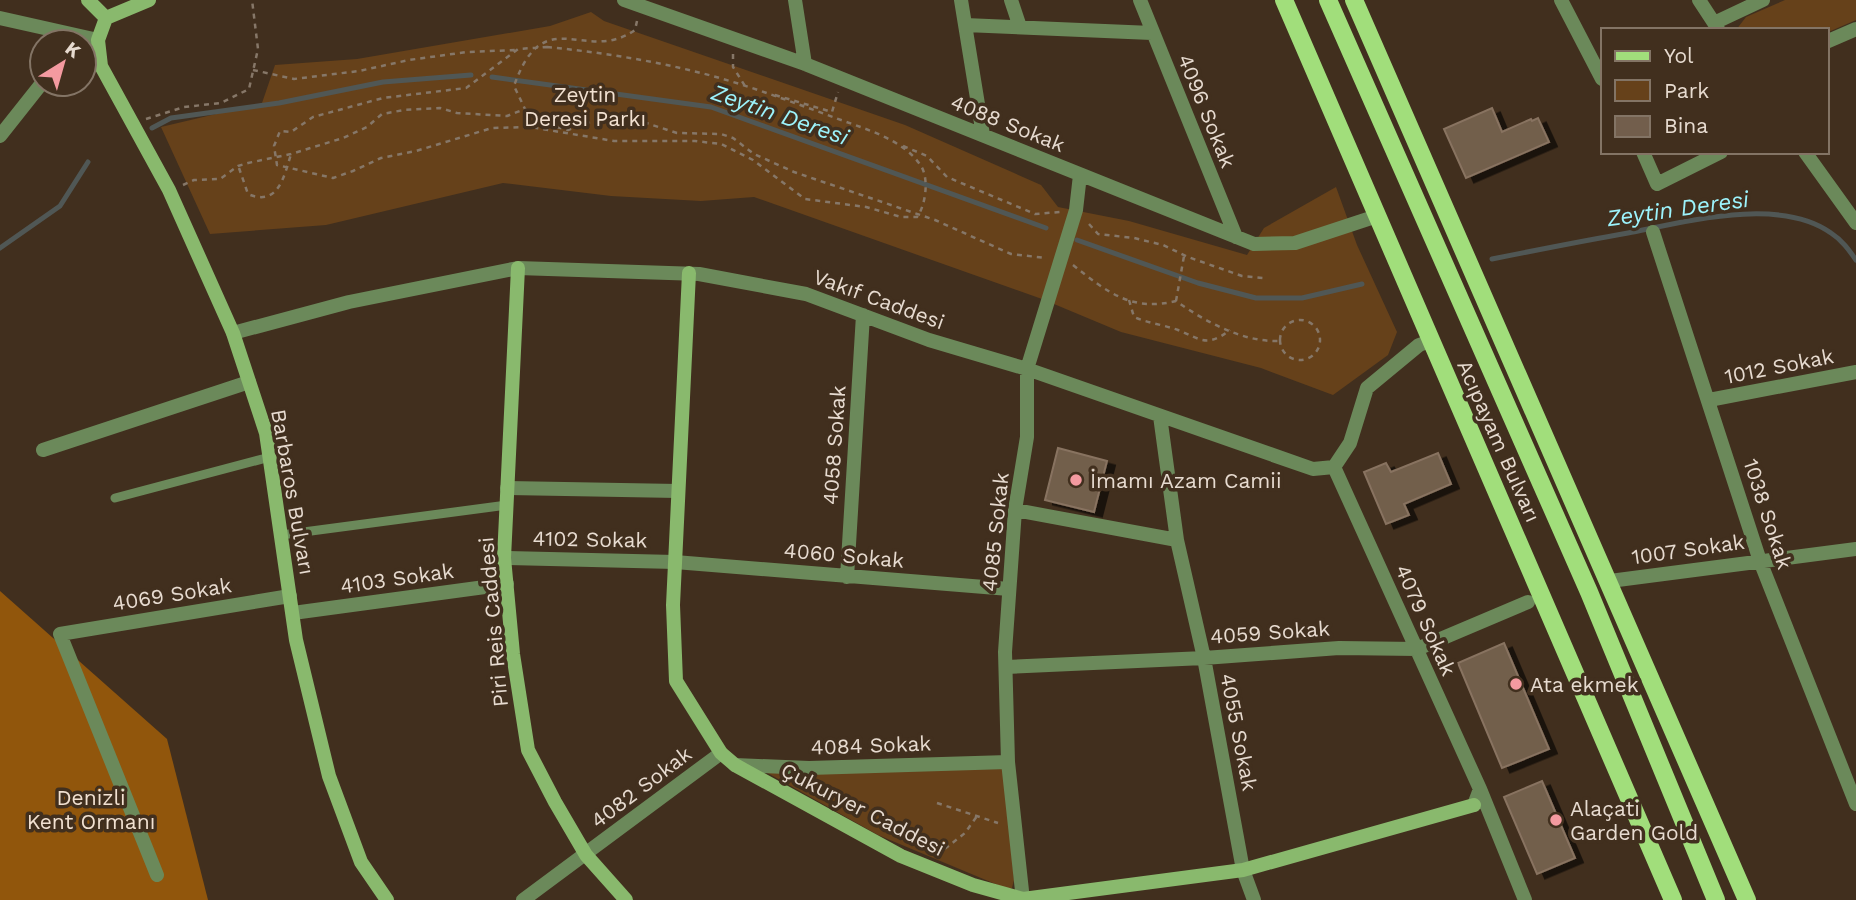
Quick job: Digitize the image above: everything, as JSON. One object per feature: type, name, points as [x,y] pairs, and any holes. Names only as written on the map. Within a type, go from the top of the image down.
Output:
[{"type":"main road","name":"Acıpayam Bulvarı","points":[[1284,0],[1673,900]]},
{"type":"main road","name":"Acıpayam Bulvarı","points":[[1328,0],[1589,593],[1716,900]]},
{"type":"main road","points":[[1354,0],[1747,900]]},
{"type":"street","points":[[88,0],[106,18]]},
{"type":"street","points":[[98,40],[106,18],[149,0]]},
{"type":"street","name":"4088 Sokak","points":[[624,0],[805,64],[1254,244],[1294,243],[1377,216]]},
{"type":"street","points":[[795,0],[805,64]]},
{"type":"street","points":[[961,0],[984,135]]},
{"type":"street","points":[[1011,0],[1020,27]]},
{"type":"street","name":"4096 Sokak","points":[[1140,0],[1236,237]]},
{"type":"street","points":[[1561,0],[1601,77]]},
{"type":"street","points":[[1699,0],[1716,26],[1763,0]]},
{"type":"street","points":[[0,18],[37,28]]},
{"type":"street","points":[[965,25],[1152,33]]},
{"type":"street","points":[[1828,41],[1856,29]]},
{"type":"street","name":"Barbaros Bulvarı","points":[[98,40],[101,66],[169,190],[233,333],[266,433],[296,640],[329,776],[361,862],[387,900]]},
{"type":"street","points":[[0,136],[30,98]]},
{"type":"street","points":[[1644,154],[1657,184],[1717,154]]},
{"type":"street","points":[[1807,154],[1851,206],[1856,223]]},
{"type":"street","name":"4085 Sokak","points":[[1023,899],[1008,762],[1006,667],[1015,510],[1027,438],[1027,369],[1076,210],[1080,175]]},
{"type":"street","name":"1038 Sokak","points":[[1653,232],[1760,561],[1852,783],[1856,804]]},
{"type":"street","name":"Vakıf Caddesi","points":[[233,333],[349,302],[518,268],[689,273],[806,294],[929,340],[1027,369],[1313,469],[1334,467]]},
{"type":"street","name":"Piri Reis Caddesi","points":[[518,268],[504,558],[513,654],[528,750],[586,855],[626,900]]},
{"type":"street","name":"Çukuryer Caddesi","points":[[689,273],[673,606],[676,681],[721,753],[734,765],[901,856],[974,886],[1023,899],[1243,870],[1474,805],[1480,789]]},
{"type":"street","name":"4058 Sokak","points":[[846,577],[863,315]]},
{"type":"street","points":[[1334,467],[1350,443],[1367,388],[1419,345],[1430,341]]},
{"type":"street","name":"1012 Sokak","points":[[1709,400],[1856,372]]},
{"type":"street","points":[[43,450],[249,382]]},
{"type":"street","name":"4055 Sokak","points":[[1160,416],[1177,540],[1203,658],[1243,870],[1254,900]]},
{"type":"street","name":"4079 Sokak","points":[[1334,467],[1480,789],[1525,900]]},
{"type":"street","points":[[507,488],[678,491]]},
{"type":"street","points":[[1015,510],[1177,540]]},
{"type":"street","name":"1007 Sokak","points":[[1609,581],[1856,549]]},
{"type":"street","name":"4102 Sokak","points":[[504,558],[675,562]]},
{"type":"street","name":"4060 Sokak","points":[[675,562],[1009,589]]},
{"type":"street","name":"4103 Sokak","points":[[293,613],[507,584]]},
{"type":"street","name":"4069 Sokak","points":[[157,875],[60,634],[290,596]]},
{"type":"street","name":"4059 Sokak","points":[[1006,667],[1203,658],[1339,648],[1417,649],[1528,602]]},
{"type":"street","name":"4082 Sokak","points":[[523,900],[721,753]]},
{"type":"street","name":"4084 Sokak","points":[[734,765],[809,768],[1008,762]]},
{"type":"lane","points":[[115,498],[270,457]]},
{"type":"lane","points":[[281,535],[507,505]]},
{"type":"path","points":[[133,124],[184,107],[221,103],[249,89],[258,49],[252,0]]},
{"type":"path","points":[[570,34],[606,40],[623,38],[635,30],[641,6]]},
{"type":"path","points":[[734,39],[733,67],[745,86],[753,89]]},
{"type":"path","points":[[538,40],[519,69],[514,86],[525,109],[544,124],[568,130],[612,117],[640,121],[677,133],[722,134],[733,138],[754,154],[794,173],[919,215],[1011,254],[1039,258],[1061,256],[1106,291],[1129,300],[1156,306],[1176,301],[1202,319],[1247,338],[1266,342],[1279,341]]},
{"type":"path","points":[[253,70],[294,79],[359,71],[409,60],[467,52],[547,47],[597,52],[701,73],[872,132],[904,148],[922,166],[926,179],[919,215]]},
{"type":"path","points":[[518,50],[466,88],[383,98],[313,117],[291,131],[280,131],[274,146],[277,165],[333,178],[353,172],[381,158],[416,152],[492,128],[530,127],[614,141],[695,141],[721,144],[752,160],[805,198],[866,207],[901,217],[919,215]]},
{"type":"path","points":[[762,92],[832,112],[842,79]]},
{"type":"path","points":[[169,190],[194,180],[220,179],[238,166],[343,138],[367,127],[382,114],[440,108],[457,113],[507,116],[525,109]]},
{"type":"path","points":[[861,127],[926,156],[947,177],[1035,214],[1076,210],[1098,234],[1154,243],[1242,276],[1263,278]]},
{"type":"path","points":[[238,166],[248,194],[258,198],[271,195],[283,182],[290,154]]},
{"type":"path","points":[[1176,301],[1184,255]]},
{"type":"path","points":[[1129,300],[1134,317],[1177,330],[1196,340],[1220,338],[1230,330]]},
{"type":"path","points":[[1298,319],[1313,324],[1320,338],[1315,353],[1301,360],[1286,355],[1279,341],[1284,326],[1298,319]]},
{"type":"path","points":[[936,803],[1014,828]]},
{"type":"path","points":[[922,865],[965,833],[977,816]]},
{"type":"green space","points":[[1785,0],[1856,0],[1856,20],[1828,32],[1828,28],[1738,28],[1746,17]]},
{"type":"green space","name":"Zeytin Deresi Parkı","points":[[591,12],[604,21],[905,125],[1041,185],[1058,207],[1129,221],[1247,255],[1264,228],[1336,187],[1357,245],[1397,332],[1388,355],[1333,395],[1261,368],[1121,332],[1042,299],[754,197],[701,201],[611,196],[503,183],[326,225],[210,234],[161,127],[262,103],[275,65],[357,59],[550,26]]},
{"type":"green space","name":"Denizli Kent Ormanı","points":[[0,591],[167,739],[208,900],[0,900]]},
{"type":"green space","points":[[1004,769],[1014,880],[1012,888],[1005,888],[878,835],[764,771]]},
{"type":"building","points":[[1492,108],[1502,132],[1538,118],[1549,142],[1466,178],[1444,129]]},
{"type":"building","name":"İmamı Azam Camii","points":[[1058,448],[1107,461],[1094,512],[1045,500]]},
{"type":"building","points":[[1438,453],[1451,484],[1404,504],[1409,515],[1386,524],[1364,472],[1386,463],[1391,472]]},
{"type":"building","points":[[1504,643],[1549,749],[1502,768],[1458,663]]},
{"type":"building","points":[[1542,781],[1575,858],[1537,874],[1504,797]]},
{"type":"waterway","name":"Zeytin Deresi","points":[[152,128],[171,118],[279,103],[383,82],[471,75]]},
{"type":"waterway","name":"Zeytin Deresi","points":[[492,77],[711,107],[1046,228]]},
{"type":"waterway","name":"Zeytin Deresi","points":[[0,248],[60,206],[88,162]]},
{"type":"waterway","name":"Zeytin Deresi","points":[[1492,259],[1703,218],[1759,214],[1786,216],[1810,222],[1835,236],[1856,260]]},
{"type":"waterway","name":"Zeytin Deresi","points":[[1077,240],[1198,283],[1256,298],[1302,298],[1362,284]]},
{"type":"place","name":"İmamı Azam Camii","points":[[1076,480]]},
{"type":"place","name":"Ata ekmek","points":[[1516,684]]},
{"type":"place","name":"Alaçati Garden Gold","points":[[1556,820]]}]
